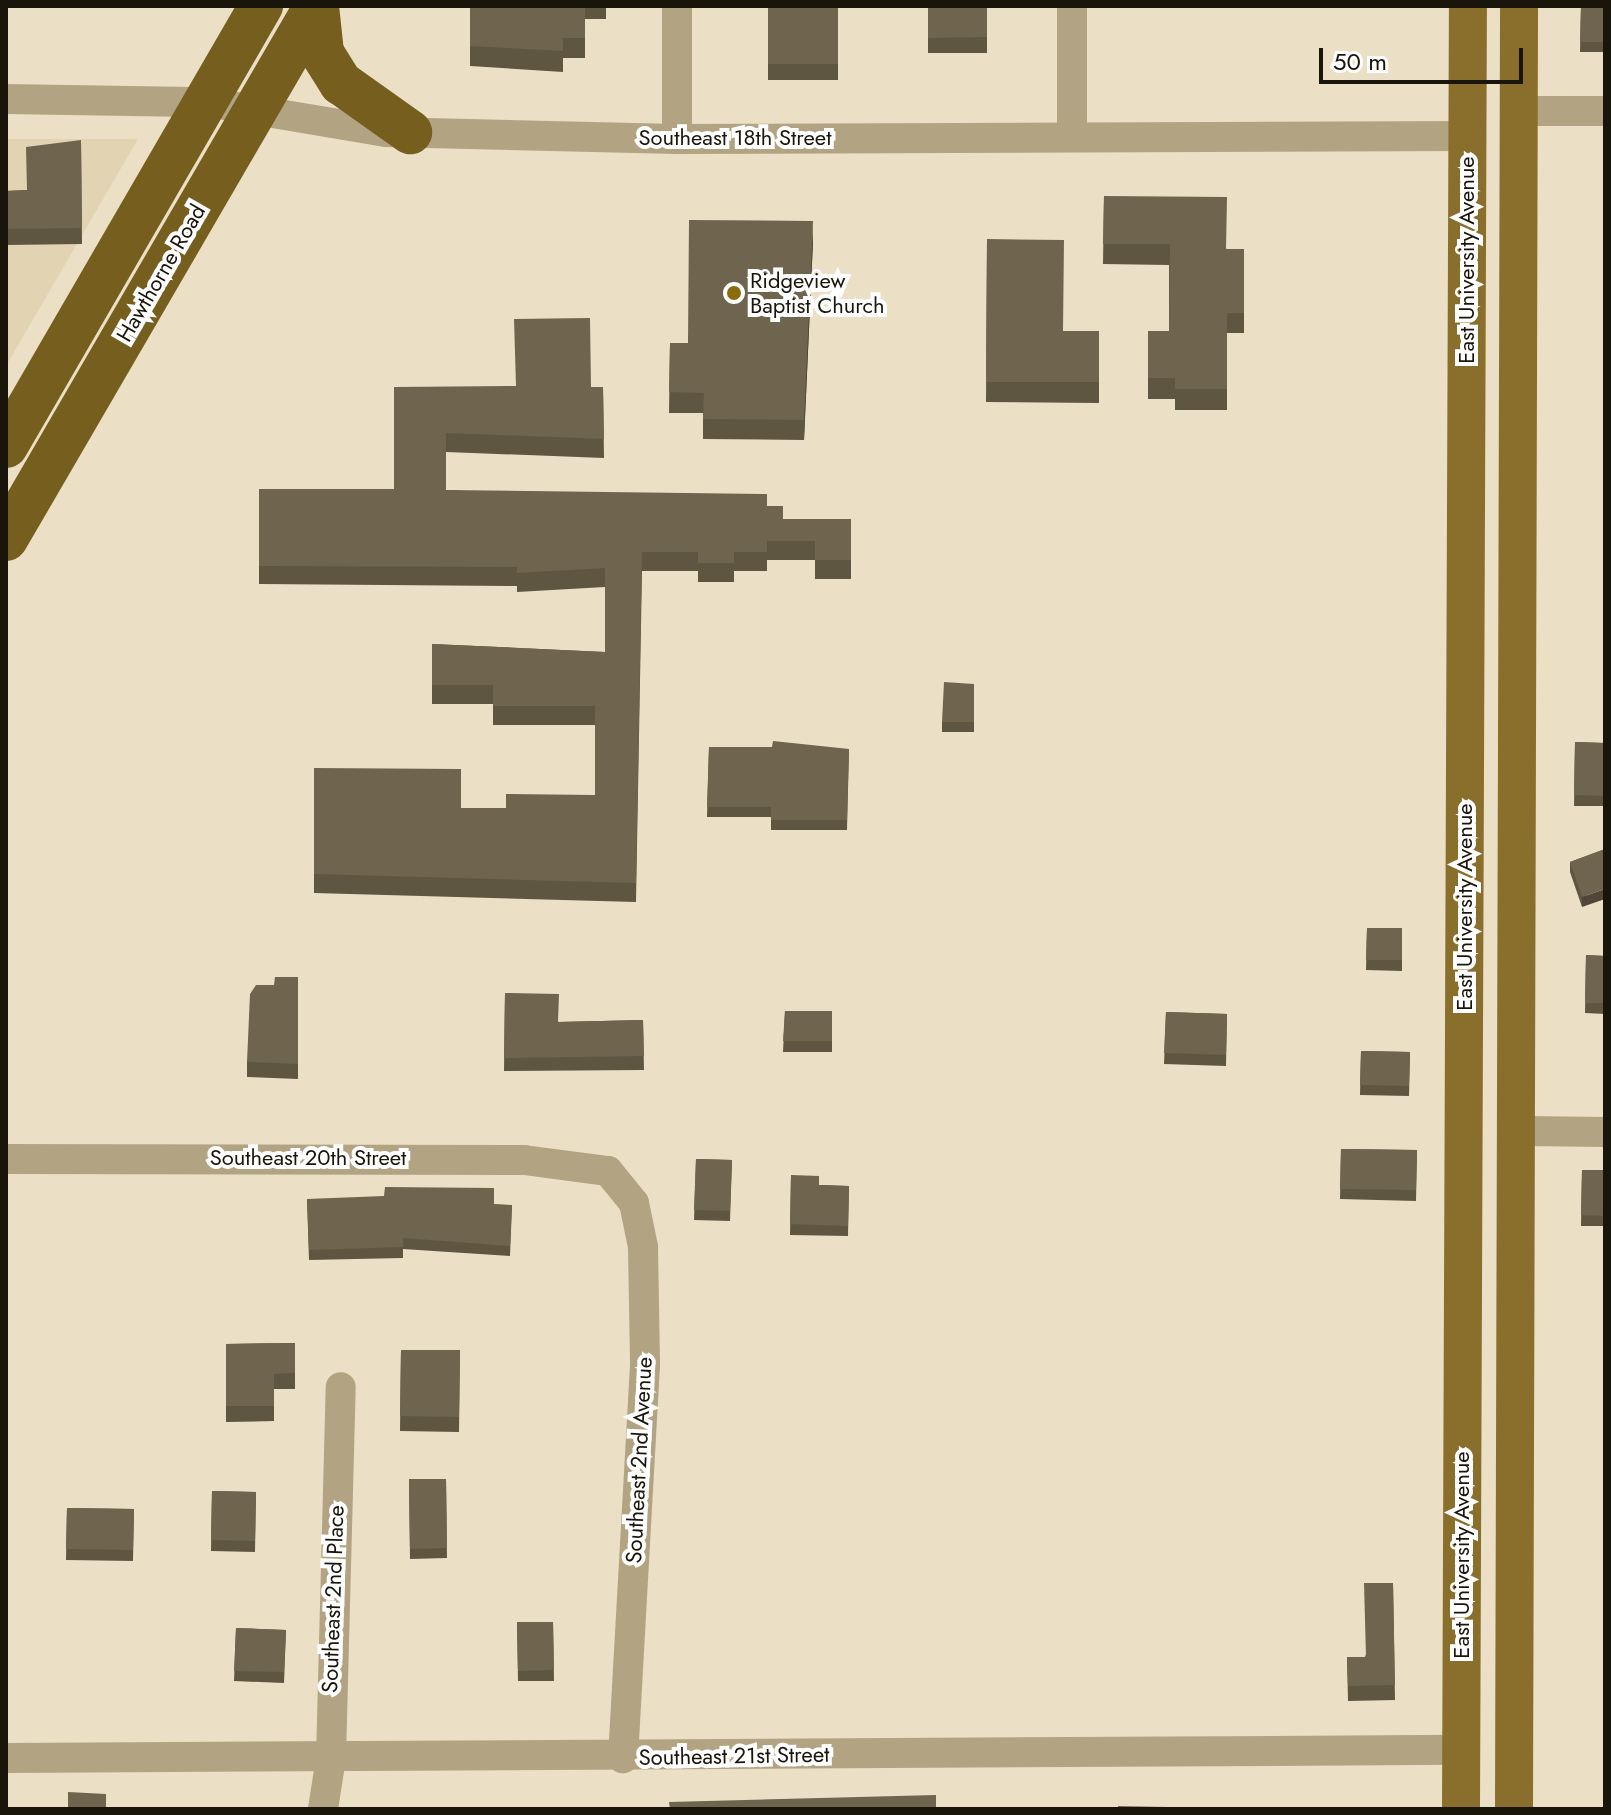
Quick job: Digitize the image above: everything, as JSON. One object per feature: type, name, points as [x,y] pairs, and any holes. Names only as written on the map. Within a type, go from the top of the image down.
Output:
[{"type":"highway","points":[[6,446],[263,6]]},
{"type":"highway","points":[[316,6],[322,53],[335,76],[358,101],[410,132]]},
{"type":"highway","name":"Hawthorne Road","points":[[6,539],[316,6]]},
{"type":"main road","name":"East University Avenue","points":[[1461,1809],[1468,6]]},
{"type":"main road","points":[[1514,1809],[1519,6]]},
{"type":"main road","points":[[1468,136],[1519,111]]},
{"type":"main road","points":[[1465,673],[1516,668]]},
{"type":"main road","points":[[1464,1134],[1517,1131]]},
{"type":"main road","points":[[1461,1750],[1515,1765]]},
{"type":"street","points":[[255,111],[263,6]]},
{"type":"street","points":[[677,6],[677,139]]},
{"type":"street","points":[[1072,6],[1072,137]]},
{"type":"street","name":"Southeast 18th Street","points":[[6,99],[207,102],[410,132],[677,139],[1468,136]]},
{"type":"street","points":[[1519,111],[1605,111]]},
{"type":"street","points":[[1517,1131],[1605,1132]]},
{"type":"street","name":"Southeast 20th Street","points":[[6,1159],[524,1160],[609,1173]]},
{"type":"street","name":"Southeast 2nd Avenue","points":[[609,1173],[634,1203],[643,1277],[645,1365],[623,1758]]},
{"type":"street","name":"Southeast 2nd Place","points":[[323,1809],[331,1758],[341,1387]]},
{"type":"street","name":"Southeast 21st Street","points":[[6,1758],[623,1758],[1461,1750]]},
{"type":"shaded area","points":[[6,139],[138,139],[6,366]]},
{"type":"building","points":[[470,6],[585,6],[585,38],[563,38],[563,51],[470,46]]},
{"type":"building","points":[[768,6],[838,6],[838,64],[768,64]]},
{"type":"building","points":[[928,6],[987,6],[987,37],[928,38]]},
{"type":"building","points":[[1581,6],[1605,6],[1605,42],[1580,42]]},
{"type":"building","points":[[81,140],[82,228],[6,229],[6,191],[27,190],[26,147]]},
{"type":"building","points":[[1104,196],[1227,197],[1226,249],[1244,249],[1244,313],[1227,313],[1227,389],[1175,389],[1175,378],[1148,378],[1148,331],[1169,331],[1170,244],[1103,244]]},
{"type":"building","points":[[689,220],[813,221],[804,420],[703,419],[704,393],[669,392],[670,343],[688,343]]},
{"type":"building","points":[[987,239],[1064,240],[1063,331],[1099,331],[1099,382],[986,382]]},
{"type":"building","points":[[590,318],[591,387],[603,387],[604,439],[446,433],[446,490],[767,494],[767,506],[783,506],[783,519],[851,519],[851,560],[815,560],[815,541],[767,541],[767,552],[734,552],[734,563],[698,563],[698,552],[642,552],[636,883],[314,874],[314,768],[461,769],[461,808],[506,808],[506,794],[595,795],[595,706],[493,706],[493,685],[432,685],[432,644],[605,652],[605,568],[517,573],[517,567],[259,566],[259,489],[394,489],[394,387],[516,386],[514,319]]},
{"type":"building","points":[[944,682],[974,684],[974,722],[942,722]]},
{"type":"building","points":[[773,741],[849,749],[847,820],[771,820],[771,807],[707,807],[709,747],[772,747]]},
{"type":"building","points":[[1575,742],[1605,743],[1605,796],[1574,795]]},
{"type":"building","points":[[1605,849],[1605,889],[1582,897],[1570,862]]},
{"type":"building","points":[[1367,928],[1402,928],[1402,960],[1366,960]]},
{"type":"building","points":[[1586,955],[1605,956],[1605,1003],[1585,1003]]},
{"type":"building","points":[[275,977],[298,977],[298,1064],[247,1062],[250,994],[256,985],[274,985]]},
{"type":"building","points":[[505,993],[559,994],[558,1022],[643,1020],[644,1056],[504,1058]]},
{"type":"building","points":[[785,1011],[832,1011],[832,1041],[783,1041]]},
{"type":"building","points":[[1166,1012],[1227,1014],[1226,1055],[1164,1053]]},
{"type":"building","points":[[1361,1051],[1410,1052],[1409,1086],[1360,1085]]},
{"type":"building","points":[[1341,1149],[1417,1150],[1416,1190],[1340,1189]]},
{"type":"building","points":[[696,1159],[732,1160],[730,1211],[694,1210]]},
{"type":"building","points":[[1582,1170],[1605,1170],[1605,1216],[1581,1215]]},
{"type":"building","points":[[791,1175],[819,1176],[819,1185],[849,1186],[848,1226],[790,1224]]},
{"type":"building","points":[[385,1187],[494,1188],[494,1204],[512,1205],[510,1246],[403,1238],[403,1247],[309,1250],[307,1199],[384,1196]]},
{"type":"building","points":[[295,1343],[295,1373],[274,1374],[274,1406],[226,1406],[226,1344]]},
{"type":"building","points":[[401,1350],[460,1350],[459,1417],[400,1416]]},
{"type":"building","points":[[409,1479],[446,1479],[447,1548],[410,1549]]},
{"type":"building","points":[[212,1491],[256,1492],[255,1541],[211,1540]]},
{"type":"building","points":[[67,1508],[134,1509],[133,1550],[66,1549]]},
{"type":"building","points":[[1364,1583],[1393,1583],[1395,1685],[1348,1686],[1347,1657],[1366,1657]]},
{"type":"building","points":[[517,1622],[553,1622],[554,1670],[518,1671]]},
{"type":"building","points":[[236,1628],[286,1630],[284,1672],[234,1671]]},
{"type":"building","points":[[68,1792],[106,1794],[106,1809],[68,1809]]},
{"type":"building","points":[[936,1795],[936,1809],[670,1809],[669,1802]]},
{"type":"building","points":[[1118,1806],[1168,1807],[1168,1809],[1118,1809]]},
{"type":"place","name":"Ridgeview Baptist Church","points":[[734,293]]}]
